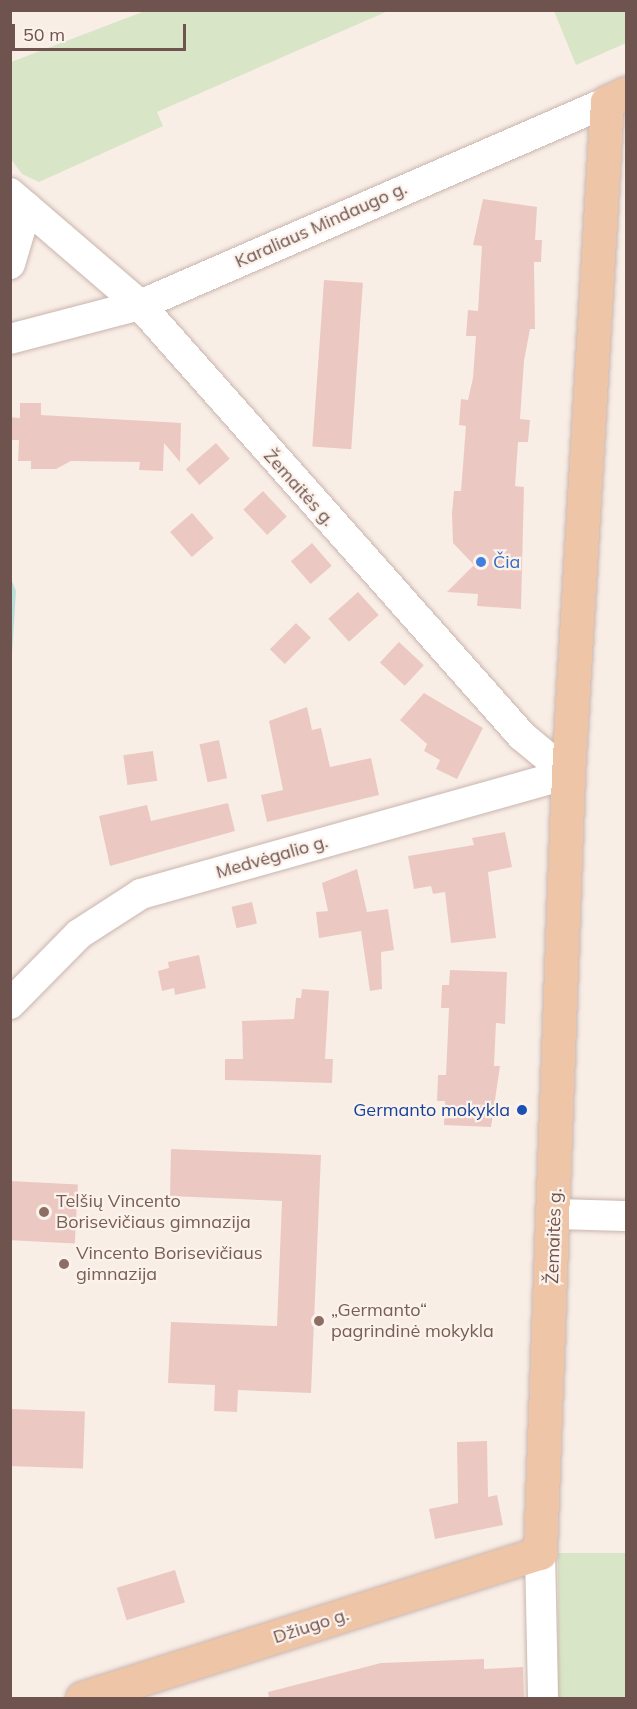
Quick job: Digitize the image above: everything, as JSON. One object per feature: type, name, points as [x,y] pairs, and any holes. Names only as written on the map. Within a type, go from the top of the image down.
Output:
[{"type":"main road","name":"Žemaitės g.","points":[[540,1553],[555,1214],[568,774],[617,98]]},
{"type":"main road","name":"Džiugo g.","points":[[82,1698],[540,1553]]},
{"type":"street","name":"Karaliaus Mindaugo g.","points":[[10,339],[140,305],[617,98]]},
{"type":"street","name":"Žemaitės g.","points":[[19,200],[140,305],[522,736],[568,774]]},
{"type":"street","name":"Žemaitės g.","points":[[10,264],[19,200]]},
{"type":"street","name":"Medvėgalio g.","points":[[10,1004],[79,934],[141,894],[568,774]]},
{"type":"street","points":[[555,1214],[627,1216]]},
{"type":"street","name":"Žemaitės g.","points":[[540,1553],[543,1698]]},
{"type":"green space","points":[[145,11],[388,11],[157,112],[163,126],[39,182],[22,174],[11,159],[11,62]]},
{"type":"green space","points":[[554,11],[626,11],[626,43],[576,65]]},
{"type":"green space","points":[[558,1553],[626,1553],[626,1698],[558,1698]]},
{"type":"water","points":[[11,579],[16,591],[11,671]]},
{"type":"building","points":[[483,199],[537,207],[535,240],[542,240],[541,262],[534,262],[535,329],[530,329],[524,361],[520,419],[530,420],[528,442],[518,442],[515,486],[524,487],[521,609],[477,606],[478,594],[447,592],[474,565],[453,543],[452,513],[454,491],[461,491],[466,426],[459,425],[461,399],[468,400],[473,378],[476,336],[466,336],[468,310],[478,311],[482,246],[473,245]]},
{"type":"building","points":[[324,280],[363,283],[351,449],[312,447]]},
{"type":"building","points":[[20,403],[41,403],[41,415],[181,423],[180,462],[164,443],[163,471],[139,470],[140,462],[71,461],[56,469],[31,469],[31,461],[18,461],[19,440],[10,440],[10,417],[20,418]]},
{"type":"building","points":[[216,443],[230,459],[200,485],[186,469]]},
{"type":"building","points":[[263,491],[287,517],[267,535],[243,509]]},
{"type":"building","points":[[192,513],[214,538],[192,557],[170,532]]},
{"type":"building","points":[[312,543],[332,566],[311,584],[291,561]]},
{"type":"building","points":[[358,592],[379,615],[349,642],[328,619]]},
{"type":"building","points":[[296,623],[311,638],[285,664],[270,649]]},
{"type":"building","points":[[399,642],[424,665],[405,686],[380,662]]},
{"type":"building","points":[[424,693],[483,728],[457,779],[436,769],[440,760],[424,751],[427,744],[400,720]]},
{"type":"building","points":[[307,707],[312,730],[321,728],[330,767],[371,758],[379,795],[267,822],[261,795],[283,790],[269,721]]},
{"type":"building","points":[[219,740],[227,778],[208,782],[199,744]]},
{"type":"building","points":[[153,751],[157,781],[127,785],[123,755]]},
{"type":"building","points":[[228,803],[235,831],[110,866],[99,816],[147,805],[151,821]]},
{"type":"building","points":[[505,832],[512,867],[488,872],[496,938],[451,943],[445,892],[433,894],[431,886],[414,889],[408,856],[474,845],[472,838]]},
{"type":"building","points":[[357,869],[367,912],[388,909],[394,950],[381,952],[382,989],[370,991],[361,931],[319,938],[316,912],[328,911],[322,883]]},
{"type":"building","points":[[252,902],[257,923],[236,928],[232,907]]},
{"type":"building","points":[[199,955],[206,988],[175,995],[174,988],[162,991],[158,971],[169,968],[168,962]]},
{"type":"building","points":[[450,970],[507,972],[505,1024],[496,1023],[494,1066],[500,1066],[491,1127],[444,1125],[445,1101],[437,1101],[438,1075],[446,1075],[449,1008],[441,1008],[442,985],[449,985]]},
{"type":"building","points":[[302,989],[329,991],[325,1059],[333,1059],[332,1083],[225,1080],[225,1059],[243,1059],[242,1021],[294,1019],[296,998],[301,998]]},
{"type":"building","points":[[171,1149],[321,1155],[311,1393],[238,1390],[237,1412],[214,1411],[215,1385],[168,1383],[171,1322],[277,1326],[282,1201],[170,1196]]},
{"type":"building","name":"Telšių Vincento Borisevičiaus gimnazija","points":[[10,1181],[78,1185],[75,1243],[10,1240]]},
{"type":"building","points":[[10,1409],[85,1412],[83,1469],[10,1466]]},
{"type":"building","points":[[487,1441],[488,1497],[497,1495],[503,1525],[435,1539],[429,1509],[458,1503],[457,1442]]},
{"type":"building","points":[[175,1570],[185,1603],[127,1620],[117,1588]]},
{"type":"building","points":[[484,1659],[484,1669],[523,1667],[524,1698],[269,1698],[268,1692],[381,1663]]},
{"type":"place","name":"Čia","points":[[481,562]]},
{"type":"place","name":"Germanto mokykla","points":[[522,1110]]},
{"type":"place","name":"Telšių Vincento Borisevičiaus gimnazija","points":[[44,1212]]},
{"type":"place","name":"Vincento Borisevičiaus gimnazija","points":[[64,1264]]},
{"type":"place","name":"„Germanto“ pagrindinė mokykla","points":[[319,1321]]}]
